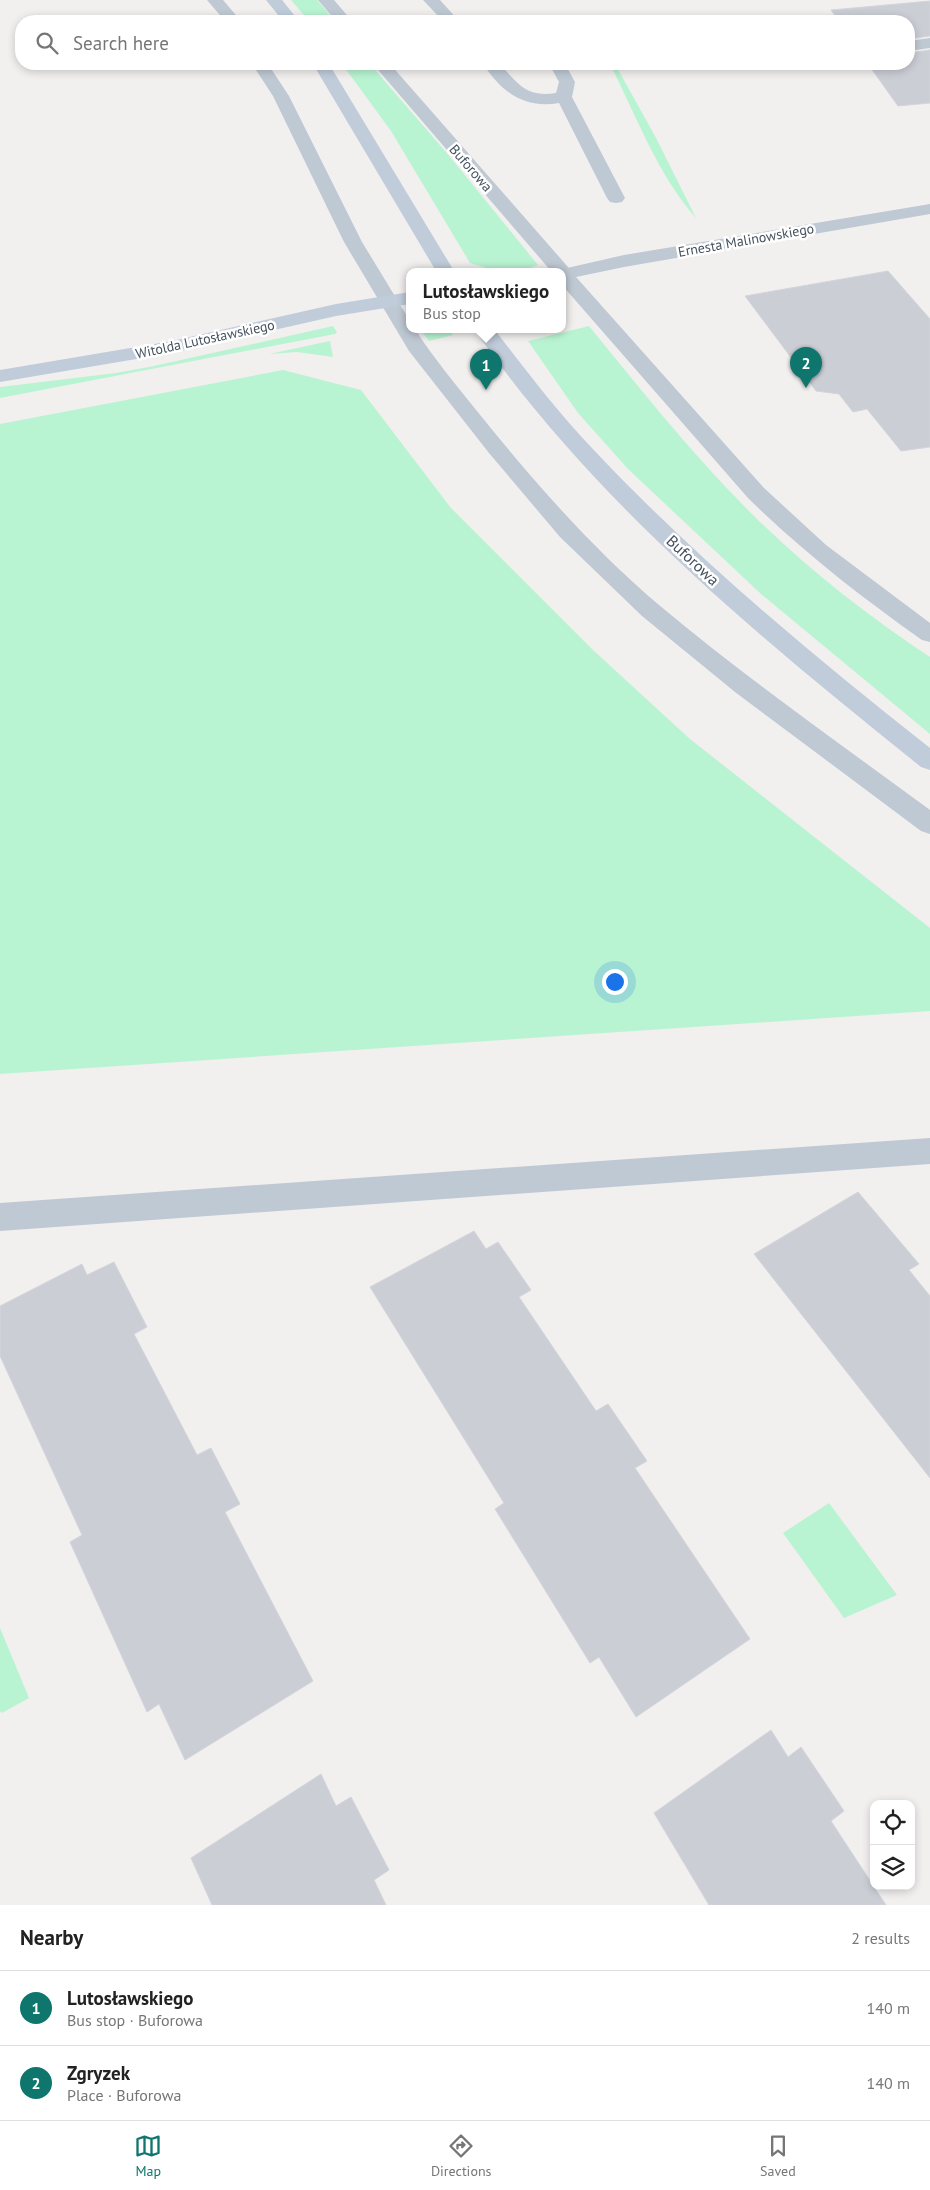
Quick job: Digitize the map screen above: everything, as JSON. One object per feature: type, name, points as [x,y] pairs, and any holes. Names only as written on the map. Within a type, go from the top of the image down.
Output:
[{"type":"main road","points":[[274,0],[286,15]]},
{"type":"main road","points":[[324,70],[443,268]]},
{"type":"main road","name":"Witolda Lutosławskiego","points":[[0,376],[172,347],[336,310],[406,299]]},
{"type":"main road","name":"Buforowa","points":[[487,333],[537,399],[635,505],[789,648],[930,761]]},
{"type":"street","points":[[215,0],[228,15]]},
{"type":"street","points":[[326,0],[339,15]]},
{"type":"street","points":[[431,0],[445,15]]},
{"type":"street","points":[[915,45],[930,43]]},
{"type":"street","points":[[264,70],[281,96],[353,242],[406,331]]},
{"type":"street","name":"Buforowa","points":[[386,70],[558,268]]},
{"type":"street","points":[[497,70],[520,95],[550,100],[564,97]]},
{"type":"street","points":[[560,70],[567,82],[564,97],[616,198]]},
{"type":"street","name":"Ernesta Malinowskiego","points":[[566,272],[930,209]]},
{"type":"street","name":"Buforowa","points":[[566,278],[750,487],[778,516],[838,567],[930,634]]},
{"type":"street","points":[[407,333],[419,351],[496,448],[568,532],[588,552],[650,610],[744,686],[930,824]]},
{"type":"street","points":[[0,1217],[930,1151]]},
{"type":"green space","points":[[291,0],[317,0],[330,15],[304,15]]},
{"type":"green space","points":[[346,70],[375,70],[451,158],[538,265],[529,268],[488,268],[470,263],[391,131]]},
{"type":"green space","points":[[613,70],[618,70],[655,136],[696,218],[670,183],[648,144]]},
{"type":"green space","points":[[333,326],[337,332],[335,334],[0,398],[0,387],[116,373]]},
{"type":"green space","points":[[589,326],[649,400],[756,518],[840,592],[930,657],[930,734],[761,594],[628,469],[578,413],[528,341]]},
{"type":"green space","points":[[423,333],[451,333],[453,335],[429,341]]},
{"type":"green space","points":[[330,341],[333,357],[297,352],[269,354]]},
{"type":"green space","points":[[283,370],[361,390],[451,508],[593,650],[690,739],[930,928],[930,1011],[0,1074],[0,424]]},
{"type":"green space","points":[[829,1503],[897,1595],[844,1618],[783,1533]]},
{"type":"green space","points":[[0,1628],[29,1698],[2,1713],[0,1711]]},
{"type":"building","points":[[930,1],[930,36],[915,38],[915,15],[835,15],[831,10]]},
{"type":"building","points":[[930,50],[930,103],[898,106],[872,70],[915,70],[915,52]]},
{"type":"building","points":[[888,271],[930,319],[930,447],[901,451],[867,409],[853,412],[839,394],[816,391],[745,296]]},
{"type":"building","points":[[858,1192],[919,1264],[909,1270],[930,1296],[930,1478],[754,1254]]},
{"type":"building","points":[[474,1231],[486,1249],[498,1242],[531,1290],[519,1297],[596,1411],[608,1404],[647,1461],[635,1468],[750,1639],[636,1717],[599,1657],[590,1663],[495,1509],[504,1503],[370,1287]]},
{"type":"building","points":[[114,1262],[147,1327],[134,1334],[197,1455],[211,1448],[240,1504],[225,1512],[313,1681],[185,1760],[159,1704],[147,1712],[70,1542],[82,1535],[0,1356],[0,1306],[82,1264],[87,1275]]},
{"type":"building","points":[[771,1730],[788,1757],[801,1747],[844,1811],[831,1821],[870,1881],[870,1890],[876,1890],[886,1905],[709,1905],[654,1813]]},
{"type":"building","points":[[321,1774],[336,1806],[351,1797],[389,1870],[374,1880],[386,1905],[212,1905],[191,1858]]},
{"type":"place","name":"Zgryzek","points":[[806,388]]},
{"type":"place","name":"Lutosławskiego","points":[[486,390]]}]
